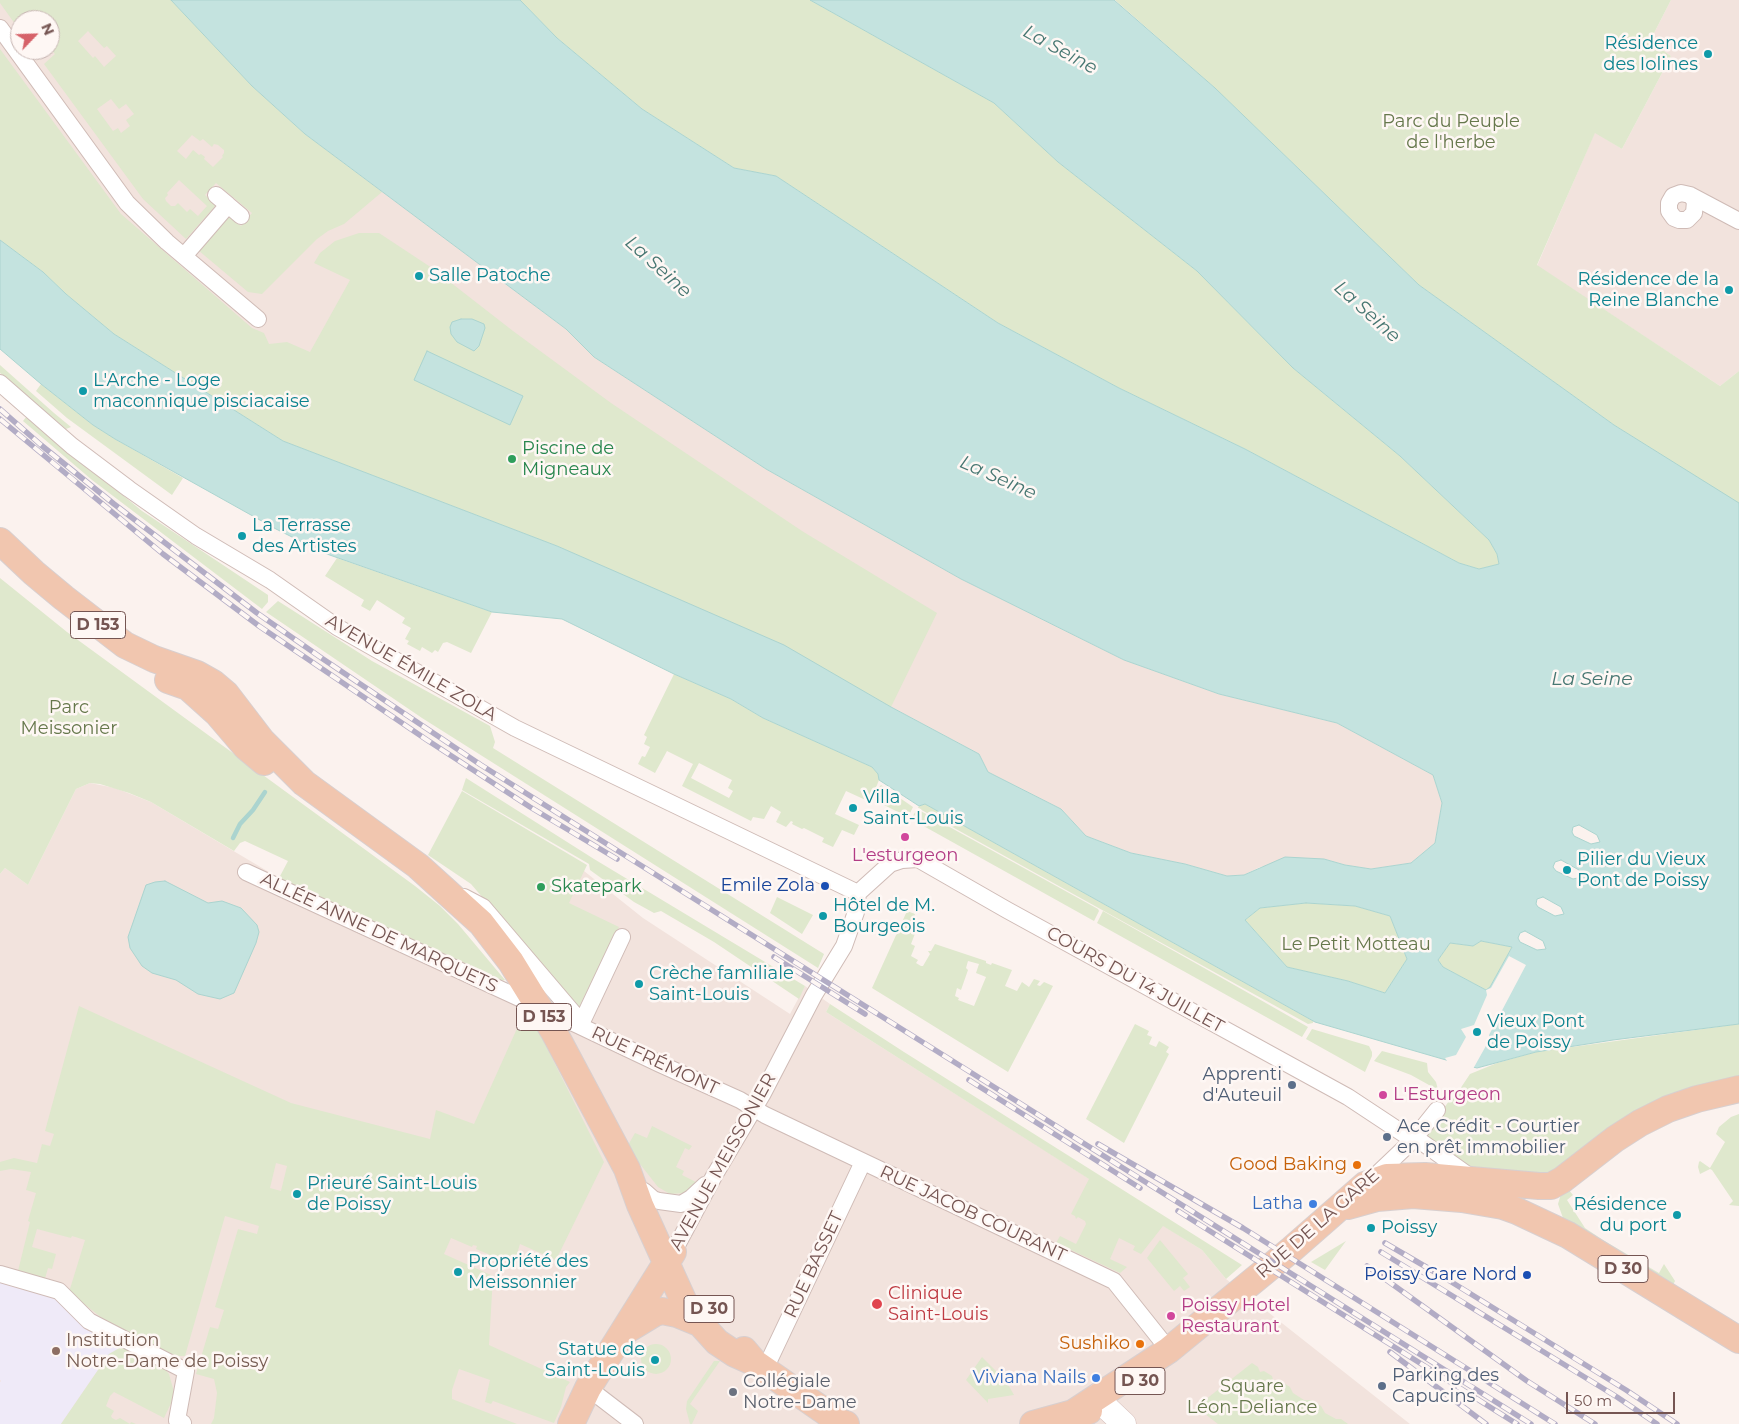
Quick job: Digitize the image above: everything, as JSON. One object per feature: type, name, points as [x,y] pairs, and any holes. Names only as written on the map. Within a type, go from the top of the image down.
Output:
[{"type":"main road","name":"D 153","points":[[0,541],[64,598],[125,645],[154,659],[197,674],[213,683],[226,694],[262,741],[304,783],[418,866],[481,923],[510,962],[539,1007],[627,1169],[640,1205],[671,1255],[684,1302],[699,1323],[726,1349],[760,1366]]},
{"type":"main road","name":"D 153","points":[[0,563],[55,612],[102,650],[141,671],[188,687],[217,713],[240,740],[258,757],[274,770],[304,783]]},
{"type":"main road","points":[[1476,1181],[1554,1185],[1614,1139],[1640,1123],[1668,1109],[1697,1099],[1739,1089]]},
{"type":"main road","name":"D 30","points":[[627,1169],[650,1199],[671,1255],[699,1292],[711,1312],[760,1366],[840,1422],[846,1424]]},
{"type":"main road","name":"D 30","points":[[1366,1192],[1387,1177],[1425,1176],[1476,1181]]},
{"type":"main road","name":"D 30","points":[[1562,1180],[1554,1192],[1552,1208],[1556,1220],[1568,1235]]},
{"type":"main road","name":"D 30","points":[[1366,1192],[1462,1199],[1517,1211],[1568,1235],[1739,1340]]},
{"type":"main road","name":"RUE DE LA GARE","points":[[1072,1418],[1098,1410],[1110,1409],[1128,1394],[1169,1350],[1340,1208],[1366,1192]]},
{"type":"main road","name":"AVENUE MEISSONIER","points":[[571,1424],[588,1388],[671,1255]]},
{"type":"main road","name":"D 30","points":[[623,1332],[655,1313],[662,1311],[677,1314],[699,1323]]},
{"type":"main road","name":"D 30","points":[[1032,1424],[1072,1418]]},
{"type":"street","points":[[0,28],[128,204],[147,224],[258,319]]},
{"type":"street","points":[[1690,195],[1739,221]]},
{"type":"street","points":[[184,256],[228,205]]},
{"type":"street","name":"AVENUE ÉMILE ZOLA","points":[[0,383],[72,446],[129,489],[196,536],[285,590],[337,627],[515,728],[858,893]]},
{"type":"street","name":"COURS DU 14 JUILLET","points":[[858,893],[890,864],[902,860],[918,859],[1348,1097],[1476,1181]]},
{"type":"street","name":"ALLÉE ANNE DE MARQUETS","points":[[246,872],[580,1026]]},
{"type":"street","name":"RUE FRÉMONT","points":[[437,882],[483,907],[575,1015],[580,1026],[740,1100],[754,1109]]},
{"type":"street","name":"AVENUE MEISSONIER","points":[[671,1255],[714,1176],[754,1109],[814,995],[844,946],[856,912],[858,893]]},
{"type":"street","points":[[580,1026],[622,937]]},
{"type":"street","name":"RUE JACOB COURANT","points":[[754,1109],[1114,1281],[1169,1350]]},
{"type":"street","name":"RUE DE LA GARE","points":[[1366,1192],[1420,1143],[1438,1110]]},
{"type":"street","points":[[1420,1143],[1428,1164],[1425,1176]]},
{"type":"street","name":"RUE BASSET","points":[[760,1366],[863,1162]]},
{"type":"street","points":[[644,1191],[653,1199],[681,1204],[691,1198],[714,1176]]},
{"type":"street","points":[[0,1274],[59,1291],[89,1321],[186,1371],[177,1420],[183,1423]]},
{"type":"street","points":[[588,1388],[635,1424]]},
{"type":"shaded area","points":[[0,0],[171,0],[252,86],[305,134],[566,329],[594,357],[766,469],[961,579],[1124,660],[1219,694],[1337,723],[1433,775],[1442,803],[1435,843],[1411,863],[1371,869],[1324,859],[1260,867],[1244,875],[1227,876],[1185,864],[1131,853],[1086,836],[1061,809],[988,772],[979,754],[891,707],[557,546],[283,441],[0,240]]},
{"type":"shaded area","points":[[1671,0],[1739,0],[1739,371],[1720,386],[1537,266],[1595,132],[1622,149],[1671,56],[1650,41]]},
{"type":"shaded area","points":[[90,783],[115,788],[151,802],[279,878],[501,981],[578,1009],[561,908],[579,867],[643,918],[790,1014],[805,986],[830,1004],[826,1012],[1202,1250],[1226,1279],[1410,1424],[0,1424],[0,874],[5,868],[28,885],[76,789]]},
{"type":"shaded area","name":"Institution Notre-Dame de Poissy","points":[[0,1279],[52,1294],[85,1327],[106,1342],[125,1347],[109,1354],[61,1424],[0,1424]]},
{"type":"green space","points":[[0,0],[171,0],[252,86],[305,134],[382,192],[344,224],[328,231],[317,239],[262,294],[248,292],[198,250],[229,216],[241,226],[252,213],[216,183],[205,195],[216,205],[186,239],[143,199],[44,64],[48,60],[60,60],[60,10],[10,10],[10,17],[0,3]],"holes":[[[88,31],[104,48],[107,46],[116,56],[104,67],[78,41]],[[111,99],[119,109],[126,104],[134,114],[126,120],[130,126],[121,133],[118,128],[113,131],[97,109]],[[192,135],[200,141],[203,139],[212,147],[214,144],[224,150],[223,157],[213,167],[204,159],[205,157],[193,150],[186,159],[177,151]],[[179,180],[207,206],[198,216],[190,209],[187,212],[178,203],[175,206],[171,206],[166,201],[167,193]]]},
{"type":"green space","points":[[520,0],[810,0],[994,103],[1058,162],[1197,271],[1293,368],[1400,456],[1489,540],[1497,554],[1499,564],[1479,569],[1459,563],[1245,449],[1119,388],[998,323],[776,176],[734,168],[642,109],[557,38]]},
{"type":"green space","name":"Parc du Peuple de l'herbe","points":[[1115,0],[1671,0],[1650,41],[1671,56],[1622,149],[1595,133],[1537,265],[1720,386],[1739,371],[1739,504],[1614,425],[1419,285],[1215,88]]},
{"type":"green space","name":"Piscine de Migneaux","points":[[0,49],[121,214],[252,328],[264,333],[269,344],[287,342],[310,352],[350,280],[314,263],[320,253],[335,241],[359,233],[379,233],[432,268],[513,331],[611,403],[802,531],[937,613],[891,707],[784,645],[557,546],[283,441],[114,334],[43,272],[0,240]]},
{"type":"green space","points":[[0,365],[71,427],[66,429],[0,373]]},
{"type":"green space","points":[[41,384],[93,425],[183,478],[172,495],[67,418],[36,391]]},
{"type":"green space","points":[[27,416],[142,511],[268,595],[268,602],[262,609],[92,480],[23,421]]},
{"type":"green space","points":[[337,558],[492,612],[471,653],[447,642],[443,643],[438,652],[435,650],[432,653],[422,647],[420,651],[407,644],[409,641],[405,639],[411,628],[402,623],[405,618],[377,600],[370,611],[361,606],[364,600],[325,576]]},
{"type":"green space","name":"Parc Meissonier","points":[[0,578],[67,632],[415,886],[440,906],[458,924],[505,980],[501,981],[279,878],[288,861],[245,841],[240,843],[234,851],[151,802],[100,784],[90,783],[76,789],[28,885],[5,868],[0,874]]},
{"type":"green space","points":[[278,601],[372,661],[490,726],[495,742],[493,748],[824,954],[818,968],[422,718],[266,612]]},
{"type":"green space","points":[[674,674],[731,699],[763,718],[872,767],[878,774],[879,780],[873,795],[881,785],[913,807],[908,817],[884,805],[872,796],[870,802],[846,791],[835,814],[859,825],[854,835],[842,830],[833,847],[822,842],[824,838],[792,824],[793,822],[791,821],[786,827],[776,822],[781,812],[771,806],[764,819],[753,817],[751,821],[682,786],[693,764],[667,751],[655,773],[638,764],[642,756],[645,757],[650,747],[644,744],[647,737],[644,735]],"holes":[[[699,763],[732,780],[728,788],[733,791],[729,798],[691,778]]]},
{"type":"green space","points":[[466,778],[594,859],[805,986],[799,999],[714,942],[661,911],[654,913],[634,902],[590,870],[589,864],[462,790]]},
{"type":"green space","points":[[462,791],[587,865],[569,903],[619,927],[578,1009],[471,884],[428,855]]},
{"type":"green space","points":[[925,804],[1313,1021],[1313,1023],[1308,1024],[918,808]]},
{"type":"green space","points":[[917,809],[1098,909],[1099,911],[1094,921],[911,819]]},
{"type":"green space","points":[[777,897],[813,915],[802,934],[770,913]]},
{"type":"green space","name":"Le Petit Motteau","points":[[1306,903],[1355,906],[1390,916],[1407,959],[1385,993],[1348,981],[1287,967],[1245,920],[1260,908]]},
{"type":"green space","points":[[907,911],[915,914],[910,929],[916,931],[911,944],[915,946],[911,956],[918,960],[916,963],[921,966],[923,966],[930,954],[928,951],[931,951],[935,944],[986,961],[986,963],[991,965],[992,963],[1012,970],[1005,986],[1017,991],[1022,982],[1029,987],[1034,979],[1040,981],[1037,985],[1040,986],[1044,982],[1053,986],[1008,1072],[872,988]],"holes":[[[968,961],[979,964],[976,973],[986,977],[974,1006],[958,1000],[959,998],[955,996],[957,988],[961,990],[968,970],[966,968]]]},
{"type":"green space","points":[[1103,911],[1308,1027],[1302,1037],[1097,923]]},
{"type":"green space","points":[[1481,941],[1512,947],[1490,987],[1486,990],[1443,967],[1438,960],[1450,943],[1473,946]]},
{"type":"green space","points":[[830,1004],[1242,1265],[1226,1279],[1202,1250],[1163,1226],[1141,1254],[1133,1250],[1135,1246],[1119,1238],[1110,1259],[1127,1267],[1120,1273],[1056,1243],[1060,1236],[1076,1244],[1086,1224],[1085,1221],[1078,1217],[1076,1219],[1071,1214],[1089,1179],[826,1012]]},
{"type":"green space","points":[[79,1006],[291,1103],[430,1139],[436,1110],[474,1124],[524,1013],[537,1028],[604,1162],[556,1260],[520,1244],[514,1263],[476,1249],[477,1246],[473,1245],[472,1247],[451,1238],[444,1254],[493,1276],[489,1345],[570,1382],[566,1387],[561,1407],[554,1423],[493,1401],[491,1404],[485,1402],[490,1380],[459,1369],[452,1390],[452,1399],[517,1424],[211,1424],[214,1418],[217,1393],[214,1379],[196,1374],[210,1327],[218,1329],[224,1310],[215,1307],[238,1229],[257,1234],[259,1226],[225,1216],[185,1356],[175,1356],[112,1326],[69,1292],[85,1240],[37,1229],[32,1247],[56,1254],[52,1269],[48,1268],[44,1282],[17,1275],[36,1193],[26,1190],[31,1172],[11,1169],[0,1171],[0,1162],[14,1158],[37,1163],[42,1144],[50,1146],[54,1134],[45,1131]],"holes":[[[276,1163],[287,1166],[281,1191],[270,1188]]]},
{"type":"green space","points":[[1135,1024],[1149,1031],[1147,1035],[1152,1037],[1149,1044],[1156,1047],[1159,1041],[1169,1047],[1166,1052],[1169,1054],[1124,1143],[1086,1119]]},
{"type":"green space","points":[[1739,1024],[1739,1079],[1546,1179],[1483,1178],[1424,1136],[1470,1074],[1497,1063],[1536,1052]]},
{"type":"green space","points":[[1312,1029],[1369,1046],[1372,1056],[1365,1072],[1306,1039]]},
{"type":"green space","points":[[1382,1051],[1427,1063],[1428,1072],[1436,1082],[1438,1090],[1411,1075],[1374,1061]]},
{"type":"green space","points":[[1739,1114],[1739,1206],[1729,1205],[1733,1201],[1712,1170],[1710,1169],[1700,1174],[1698,1167],[1700,1161],[1710,1168],[1725,1142],[1716,1134],[1719,1127],[1731,1117]]},
{"type":"green space","points":[[652,1126],[692,1146],[689,1150],[685,1148],[676,1167],[684,1171],[682,1175],[696,1182],[686,1193],[670,1194],[658,1187],[627,1147],[635,1133],[647,1138]]},
{"type":"green space","points":[[1568,1189],[1573,1195],[1567,1200],[1585,1228],[1659,1273],[1664,1264],[1675,1281],[1673,1285],[1569,1224],[1563,1218],[1558,1204],[1561,1194]]},
{"type":"green space","points":[[1160,1240],[1188,1274],[1183,1278],[1190,1287],[1184,1291],[1180,1286],[1174,1291],[1147,1258]]},
{"type":"green space","points":[[1346,1241],[1325,1270],[1311,1262]]},
{"type":"green space","points":[[656,1344],[667,1348],[671,1359],[667,1370],[656,1374],[645,1370],[641,1359],[645,1348]]},
{"type":"green space","points":[[121,1347],[125,1347],[164,1368],[169,1374],[174,1392],[173,1399],[164,1418],[114,1392],[106,1406],[114,1411],[111,1416],[112,1418],[116,1420],[120,1418],[130,1424],[61,1424],[109,1354]]},
{"type":"green space","points":[[982,1357],[1006,1381],[1014,1395],[988,1399],[988,1403],[966,1380]]},
{"type":"green space","points":[[714,1361],[720,1361],[690,1404],[698,1411],[692,1424],[690,1424],[686,1409],[687,1401]]},
{"type":"green space","name":"Square Léon-Deliance","points":[[1252,1363],[1258,1367],[1260,1372],[1264,1371],[1272,1376],[1273,1380],[1279,1380],[1290,1387],[1293,1393],[1304,1400],[1311,1400],[1321,1406],[1325,1413],[1348,1424],[1218,1424],[1196,1407]]},
{"type":"water","name":"La Seine","points":[[171,0],[520,0],[557,38],[642,109],[734,168],[776,176],[998,323],[1119,388],[1245,449],[1459,563],[1479,569],[1499,564],[1497,554],[1489,540],[1400,456],[1293,368],[1197,271],[1058,162],[994,103],[810,0],[1114,0],[1215,88],[1419,285],[1614,425],[1739,503],[1739,1024],[1536,1052],[1477,1068],[1315,1022],[925,804],[919,806],[879,780],[878,774],[872,767],[763,718],[731,699],[674,674],[562,619],[492,612],[324,553],[276,529],[115,439],[93,425],[0,349],[0,240],[43,272],[114,334],[283,441],[557,546],[784,645],[891,707],[979,754],[988,772],[1061,809],[1086,836],[1131,853],[1185,864],[1227,876],[1244,875],[1285,857],[1324,859],[1371,869],[1411,863],[1435,843],[1442,803],[1433,775],[1337,723],[1219,694],[1124,660],[961,579],[766,469],[594,357],[566,329],[305,134],[252,86]],"holes":[[[1579,825],[1597,835],[1600,842],[1591,844],[1574,836],[1572,832],[1573,827]],[[1561,860],[1579,870],[1582,877],[1573,879],[1556,871],[1553,867],[1555,862]],[[1543,897],[1561,907],[1564,914],[1555,916],[1536,904],[1537,899]],[[1306,903],[1355,906],[1390,916],[1407,959],[1385,993],[1348,981],[1287,967],[1245,920],[1260,908]],[[1525,931],[1543,941],[1546,949],[1537,950],[1520,942],[1518,938],[1520,933]],[[1481,941],[1512,947],[1490,987],[1486,990],[1443,967],[1438,960],[1450,943],[1473,946]]]},
{"type":"water","points":[[461,319],[472,319],[484,324],[485,328],[479,346],[474,351],[457,342],[451,334],[450,327],[452,322]]},
{"type":"water","points":[[427,351],[523,396],[510,425],[414,380]]},
{"type":"water","points":[[165,881],[208,903],[222,901],[241,908],[257,925],[259,932],[256,943],[234,993],[220,999],[198,994],[176,980],[152,973],[142,966],[130,948],[128,937],[146,885]]},
{"type":"pier","name":"Vieux Pont de Poissy","points":[[1509,956],[1526,965],[1489,1035],[1490,1042],[1473,1069],[1449,1064],[1445,1058],[1456,1055],[1466,1037],[1461,1029],[1474,1025],[1487,995],[1486,990],[1491,988]]},
{"type":"waterway","points":[[233,838],[240,824],[253,810],[265,792]]},
{"type":"railway","points":[[0,409],[114,504],[257,613],[481,765],[1531,1424]]},
{"type":"railway","points":[[0,419],[163,554],[259,626],[427,740],[530,807],[617,859]]},
{"type":"railway","points":[[774,957],[865,1014]]},
{"type":"railway","points":[[969,1080],[1140,1188]]},
{"type":"railway","points":[[1098,1144],[1243,1228],[1555,1424]]},
{"type":"railway","points":[[1178,1211],[1517,1424]]},
{"type":"railway","points":[[1385,1243],[1626,1390],[1677,1424]]},
{"type":"railway","points":[[1381,1252],[1617,1397],[1657,1424]]},
{"type":"railway","points":[[1367,1266],[1527,1381],[1595,1424]]},
{"type":"railway","points":[[1390,1352],[1486,1424]]},
{"type":"place","name":"Résidence des Iolines","points":[[1708,54]]},
{"type":"place","name":"Salle Patoche","points":[[419,276]]},
{"type":"place","name":"Résidence de la Reine Blanche","points":[[1729,290]]},
{"type":"place","name":"L'Arche - Loge maconnique pisciacaise","points":[[83,391]]},
{"type":"place","name":"Piscine de Migneaux","points":[[512,459]]},
{"type":"place","name":"La Terrasse des Artistes","points":[[242,536]]},
{"type":"place","name":"Villa Saint-Louis","points":[[853,808]]},
{"type":"place","name":"L'esturgeon","points":[[905,837]]},
{"type":"place","name":"Pilier du Vieux Pont de Poissy","points":[[1567,870]]},
{"type":"place","name":"Emile Zola","points":[[825,886]]},
{"type":"place","name":"Skatepark","points":[[541,887]]},
{"type":"place","name":"Hôtel de M. Bourgeois","points":[[823,916]]},
{"type":"place","name":"Crèche familiale Saint-Louis","points":[[639,984]]},
{"type":"place","name":"Vieux Pont de Poissy","points":[[1477,1032]]},
{"type":"place","name":"Apprenti d'Auteuil","points":[[1292,1085]]},
{"type":"place","name":"L'Esturgeon","points":[[1383,1095]]},
{"type":"place","name":"Ace Crédit - Courtier en prêt immobilier","points":[[1387,1137]]},
{"type":"place","name":"Good Baking","points":[[1357,1165]]},
{"type":"place","name":"Prieuré Saint-Louis de Poissy","points":[[297,1194]]},
{"type":"place","name":"Latha","points":[[1313,1204]]},
{"type":"place","name":"Résidence du port","points":[[1677,1215]]},
{"type":"place","name":"Poissy","points":[[1371,1228]]},
{"type":"place","name":"Propriété des Meissonnier","points":[[458,1272]]},
{"type":"place","name":"Poissy Gare Nord","points":[[1527,1275]]},
{"type":"place","name":"Clinique Saint-Louis","points":[[877,1304]]},
{"type":"place","name":"Poissy Hotel Restaurant","points":[[1171,1316]]},
{"type":"place","name":"Sushiko","points":[[1140,1344]]},
{"type":"place","name":"Institution Notre-Dame de Poissy","points":[[56,1351]]},
{"type":"place","name":"Statue de Saint-Louis","points":[[655,1360]]},
{"type":"place","name":"Viviana Nails","points":[[1096,1378]]},
{"type":"place","name":"Parking des Capucins","points":[[1382,1386]]},
{"type":"place","name":"Collégiale Notre-Dame","points":[[733,1392]]}]
